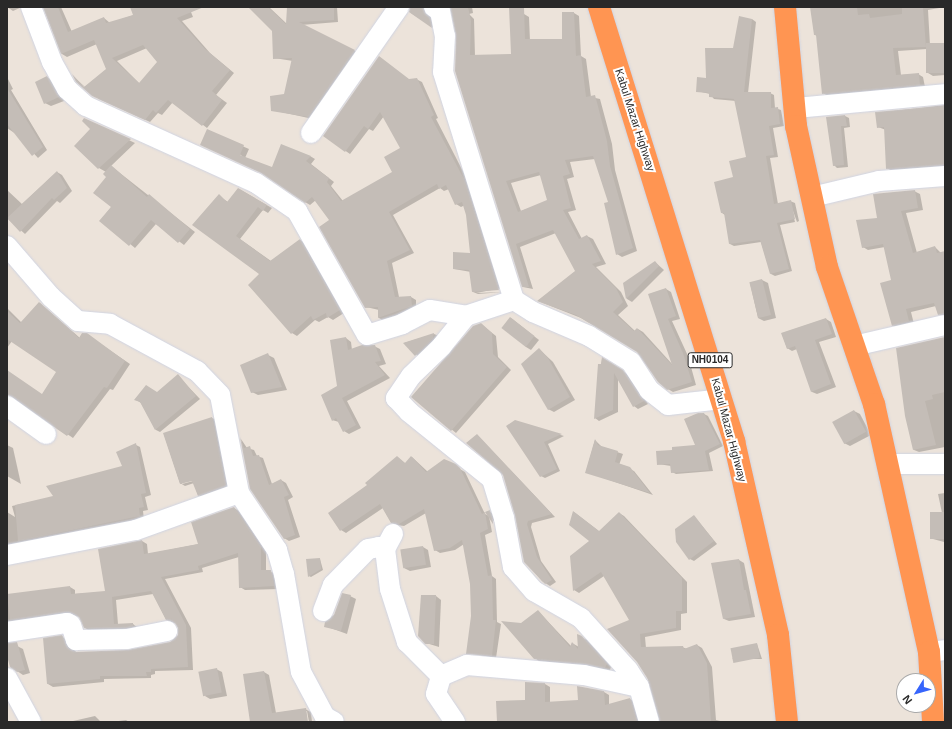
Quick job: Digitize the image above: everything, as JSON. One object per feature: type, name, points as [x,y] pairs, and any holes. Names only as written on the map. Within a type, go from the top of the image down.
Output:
[{"type":"highway","name":"Kabul Mazar Highway","points":[[599,7],[722,399],[778,635],[787,722]]},
{"type":"highway","points":[[785,7],[795,108],[827,267],[874,404],[888,464],[937,651],[933,722]]},
{"type":"street","points":[[31,7],[67,89],[86,106],[256,184],[297,211],[367,335],[402,324],[430,310],[466,316],[514,300]]},
{"type":"street","points":[[311,133],[399,7]]},
{"type":"street","points":[[434,7],[440,11],[445,36],[443,72],[514,300],[534,312],[589,336],[631,362],[649,390],[668,405],[722,399]]},
{"type":"street","points":[[795,108],[945,94]]},
{"type":"street","points":[[812,197],[879,181],[945,176]]},
{"type":"street","points":[[7,246],[50,297],[78,321],[110,324],[197,371],[220,395],[239,493],[277,550],[284,574],[301,672],[324,717],[334,722]]},
{"type":"street","points":[[466,316],[442,346],[411,376],[396,398],[410,412],[492,479],[504,518],[513,567],[534,590],[581,618],[628,670],[639,687],[649,722]]},
{"type":"street","points":[[854,346],[945,325]]},
{"type":"street","points":[[7,406],[46,434]]},
{"type":"street","points":[[888,464],[945,464]]},
{"type":"street","points":[[7,555],[136,530],[239,493]]},
{"type":"street","points":[[323,611],[333,585],[368,549],[379,547],[389,542],[390,589],[407,642],[441,676]]},
{"type":"street","points":[[7,632],[67,623],[70,625],[76,640],[127,639],[167,630]]},
{"type":"street","points":[[441,676],[467,665],[584,675],[639,687]]},
{"type":"street","points":[[441,676],[436,694],[455,722]]},
{"type":"street","points":[[7,678],[31,722]]},
{"type":"building","points":[[43,7],[58,7],[68,32],[104,17],[106,23],[133,15],[130,7],[204,7],[177,18],[205,49],[230,70],[212,91],[222,100],[202,126],[168,100],[156,113],[153,110],[145,120],[92,96],[76,82],[72,74],[84,87],[106,69],[94,40],[61,54]],"holes":[[[143,45],[157,62],[139,83],[112,58]]]},
{"type":"building","points":[[248,7],[268,7],[286,24],[287,7],[334,7],[334,20],[299,22],[355,50],[308,117],[271,111],[270,96],[284,94],[292,58],[273,59],[272,31]]},
{"type":"building","points":[[410,7],[423,7],[430,18],[432,28],[409,12]]},
{"type":"building","points":[[450,7],[468,7],[471,21],[470,55],[511,54],[509,7],[524,7],[525,39],[562,39],[562,12],[574,12],[576,56],[581,55],[586,97],[595,95],[607,141],[610,166],[633,248],[616,255],[604,203],[608,202],[593,156],[565,160],[570,174],[563,176],[571,208],[563,210],[579,239],[587,235],[601,261],[592,264],[616,288],[623,302],[613,312],[634,331],[637,328],[672,365],[648,294],[666,288],[676,316],[668,319],[683,353],[692,382],[667,390],[658,382],[637,352],[576,315],[537,301],[575,271],[553,230],[516,244],[529,287],[522,287],[455,71],[456,36]],"holes":[[[539,172],[547,200],[518,212],[506,181]]]},
{"type":"building","points":[[810,7],[857,7],[858,15],[869,14],[870,18],[902,14],[902,7],[923,7],[926,47],[893,48],[896,75],[919,73],[920,85],[822,94],[816,35],[814,35]]},
{"type":"building","points":[[739,16],[752,19],[744,92],[771,92],[771,108],[778,107],[780,124],[769,126],[774,155],[766,156],[774,204],[791,200],[795,219],[777,223],[789,269],[770,274],[760,240],[729,244],[724,213],[721,213],[714,182],[733,177],[729,161],[746,157],[734,99],[709,97],[709,93],[696,92],[697,77],[706,78],[705,48],[733,48]]},
{"type":"building","points":[[926,43],[945,43],[945,73],[926,73]]},
{"type":"building","points":[[379,56],[409,79],[417,78],[434,115],[431,117],[464,179],[499,290],[472,292],[469,270],[453,269],[453,252],[470,253],[466,215],[462,202],[455,205],[446,185],[439,189],[437,184],[389,212],[410,250],[387,261],[395,297],[411,296],[412,306],[378,318],[378,307],[365,308],[319,227],[329,220],[312,197],[305,203],[261,173],[200,145],[207,129],[244,145],[240,155],[272,167],[281,144],[311,156],[306,161],[329,178],[327,182],[341,201],[392,172],[384,157],[400,148],[380,112],[368,129],[364,126],[345,152],[323,136]]},
{"type":"building","points":[[47,76],[59,97],[44,104],[35,82]]},
{"type":"building","points":[[7,88],[43,147],[32,156],[7,124]]},
{"type":"building","points":[[945,106],[945,165],[886,169],[884,127],[877,128],[875,112]]},
{"type":"building","points":[[845,115],[847,126],[841,126],[844,165],[833,166],[826,117]]},
{"type":"building","points":[[84,118],[131,139],[98,169],[74,146],[90,129],[82,121]]},
{"type":"building","points":[[111,165],[147,197],[149,194],[190,229],[178,243],[151,220],[129,246],[99,221],[111,207],[93,193],[106,177],[103,174]]},
{"type":"building","points":[[57,171],[67,188],[54,200],[52,198],[20,232],[7,218]]},
{"type":"building","points":[[238,188],[267,205],[263,211],[258,207],[236,236],[270,261],[300,239],[340,310],[327,318],[326,313],[313,320],[311,316],[291,334],[248,285],[259,274],[192,225],[219,194],[227,202]]},
{"type":"building","points":[[915,190],[918,208],[901,211],[913,253],[935,246],[937,253],[945,251],[945,314],[938,315],[934,303],[906,309],[909,321],[892,326],[880,283],[891,280],[883,244],[862,248],[856,220],[877,218],[873,194]]},
{"type":"building","points":[[655,261],[659,266],[626,299],[623,283]]},
{"type":"building","points":[[762,279],[771,315],[758,318],[749,282]]},
{"type":"building","points":[[39,302],[79,338],[82,333],[87,333],[125,361],[107,388],[104,387],[67,436],[7,394],[7,370],[42,394],[56,372],[7,339],[7,311],[20,323]]},
{"type":"building","points":[[510,317],[534,336],[526,347],[501,328]]},
{"type":"building","points":[[826,318],[832,334],[815,340],[831,384],[811,392],[795,346],[787,349],[781,333]]},
{"type":"building","points":[[481,323],[492,333],[493,354],[507,367],[451,431],[411,397],[473,326]]},
{"type":"building","points":[[434,333],[433,338],[415,356],[403,343]]},
{"type":"building","points":[[346,337],[348,350],[362,345],[375,345],[381,361],[375,362],[385,375],[342,398],[356,425],[343,432],[336,418],[332,421],[321,395],[337,386],[330,340]]},
{"type":"building","points":[[945,337],[945,392],[932,395],[933,399],[925,401],[936,445],[913,450],[905,416],[896,348]]},
{"type":"building","points":[[539,348],[548,358],[570,397],[548,410],[521,364]]},
{"type":"building","points":[[268,353],[282,387],[251,393],[240,365]]},
{"type":"building","points":[[602,357],[623,370],[644,401],[633,407],[614,373],[613,410],[594,419],[598,364],[601,364]]},
{"type":"building","points":[[178,374],[196,396],[155,430],[140,402],[134,400],[146,385],[157,392]]},
{"type":"building","points":[[854,410],[866,432],[844,444],[832,422]]},
{"type":"building","points":[[698,413],[704,413],[720,444],[705,451],[709,470],[671,473],[670,464],[657,465],[656,451],[672,450],[672,447],[695,445],[684,419]]},
{"type":"building","points":[[212,417],[226,486],[198,496],[192,481],[180,484],[163,433]]},
{"type":"building","points":[[515,420],[562,434],[544,442],[557,469],[540,477],[506,426]]},
{"type":"building","points":[[477,434],[552,514],[528,521],[527,524],[537,557],[552,580],[545,584],[524,562],[515,516],[503,475],[466,443]]},
{"type":"building","points":[[240,437],[244,448],[250,446],[253,456],[259,455],[269,485],[281,479],[289,495],[284,497],[295,535],[284,539],[250,489]]},
{"type":"building","points":[[595,439],[598,445],[618,451],[615,462],[630,467],[650,493],[585,473]]},
{"type":"building","points":[[136,443],[146,493],[141,494],[144,507],[139,508],[140,516],[18,541],[15,505],[53,496],[46,486],[122,466],[116,452]]},
{"type":"building","points":[[397,456],[405,463],[411,456],[426,472],[444,459],[456,464],[460,468],[482,514],[485,512],[488,529],[480,533],[488,576],[492,575],[493,620],[496,620],[492,656],[466,654],[471,616],[470,584],[462,540],[450,548],[434,551],[424,509],[399,524],[391,523],[380,504],[340,531],[328,513],[367,485],[365,483]]},
{"type":"building","points":[[234,507],[261,547],[261,570],[271,570],[274,586],[239,588],[238,553],[198,566],[199,570],[161,577],[186,625],[188,667],[151,669],[151,672],[146,672],[147,676],[100,676],[100,679],[47,684],[43,638],[62,635],[69,649],[76,652],[127,650],[170,642],[178,635],[178,628],[175,623],[166,620],[151,591],[112,597],[114,624],[133,623],[133,626],[126,628],[84,628],[79,617],[66,612],[10,620],[7,594],[70,586],[71,594],[105,591],[98,549],[142,540],[144,554],[198,544],[191,522]]},
{"type":"building","points":[[490,510],[493,521],[493,524],[485,512]]},
{"type":"building","points":[[573,511],[599,531],[619,512],[682,578],[682,611],[676,611],[676,628],[640,634],[641,647],[683,646],[684,649],[697,644],[707,663],[711,722],[660,722],[649,681],[637,662],[607,629],[629,620],[601,572],[573,591],[570,556],[589,541],[569,525]]},
{"type":"building","points":[[930,512],[945,512],[945,539],[930,539]]},
{"type":"building","points":[[694,515],[714,541],[689,560],[676,542],[675,529]]},
{"type":"building","points":[[423,546],[426,565],[403,568],[400,550]]},
{"type":"building","points":[[320,558],[321,569],[308,577],[306,559]]},
{"type":"building","points":[[739,559],[744,590],[746,590],[751,614],[723,619],[711,563]]},
{"type":"building","points":[[342,593],[351,595],[341,631],[324,627],[325,622],[334,615]]},
{"type":"building","points":[[421,595],[436,595],[434,644],[425,644],[418,636]]},
{"type":"building","points":[[538,610],[570,647],[572,642],[578,649],[577,634],[582,636],[607,664],[605,668],[534,659],[501,621],[521,623]]},
{"type":"building","points":[[17,642],[25,670],[17,672],[10,667],[7,656],[7,643]]},
{"type":"building","points":[[757,643],[760,658],[733,663],[730,648]]},
{"type":"building","points":[[217,668],[222,693],[203,696],[198,672]]},
{"type":"building","points":[[264,671],[272,713],[306,708],[308,722],[250,722],[243,674]]},
{"type":"building","points":[[525,682],[545,683],[545,702],[578,700],[577,686],[604,691],[605,705],[630,698],[637,722],[497,722],[496,701],[525,700]]}]
